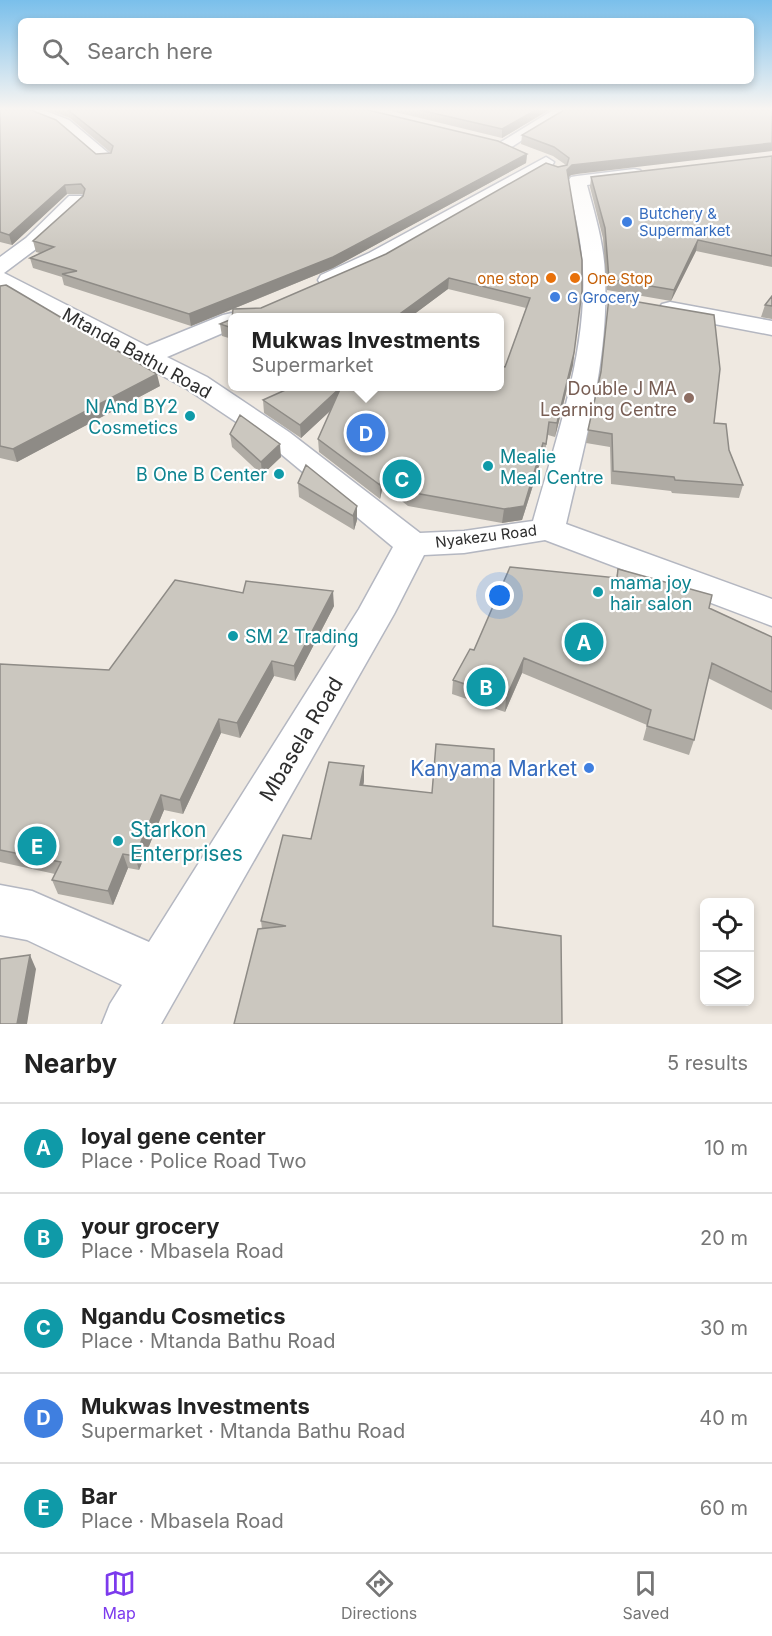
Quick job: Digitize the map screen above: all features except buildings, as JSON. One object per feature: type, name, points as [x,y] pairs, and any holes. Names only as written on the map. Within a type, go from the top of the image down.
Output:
[{"type":"street","points":[[535,158],[577,181],[658,171]]},
{"type":"street","points":[[312,287],[377,258],[546,162]]},
{"type":"street","name":"Nyakezu Road","points":[[412,544],[464,542],[548,529],[583,383],[594,297],[591,238],[577,181]]},
{"type":"street","points":[[0,268],[33,242],[76,200]]},
{"type":"street","name":"Mtanda Bathu Road","points":[[0,279],[197,383],[279,438],[412,544]]},
{"type":"street","points":[[594,297],[618,301]]},
{"type":"street","points":[[653,306],[772,328]]},
{"type":"street","points":[[144,357],[228,322]]},
{"type":"street","points":[[548,529],[772,613]]},
{"type":"street","name":"Mbasela Road","points":[[130,1024],[375,614],[412,544]]},
{"type":"street","points":[[0,910],[32,916],[160,975]]},
{"type":"place","name":"Butchery & Supermarket","points":[[627,222]]},
{"type":"place","name":"one stop","points":[[551,278]]},
{"type":"place","name":"One Stop","points":[[575,278]]},
{"type":"place","name":"G Grocery","points":[[555,297]]},
{"type":"place","name":"Double J MA Learning Centre","points":[[689,398]]},
{"type":"place","name":"N And BY2 Cosmetics","points":[[190,416]]},
{"type":"place","name":"Mukwas Investments","points":[[366,433]]},
{"type":"place","name":"Mealie Meal Centre","points":[[488,466]]},
{"type":"place","name":"B One B Center","points":[[279,474]]},
{"type":"place","name":"Ngandu Cosmetics","points":[[402,479]]},
{"type":"place","name":"mama joy hair salon","points":[[598,592]]},
{"type":"place","name":"SM 2 Trading","points":[[233,636]]},
{"type":"place","name":"loyal gene center","points":[[584,642]]},
{"type":"place","name":"your grocery","points":[[486,687]]},
{"type":"place","name":"Kanyama Market","points":[[589,768]]},
{"type":"place","name":"Starkon Enterprises","points":[[118,841]]},
{"type":"place","name":"Bar","points":[[37,846]]}]
